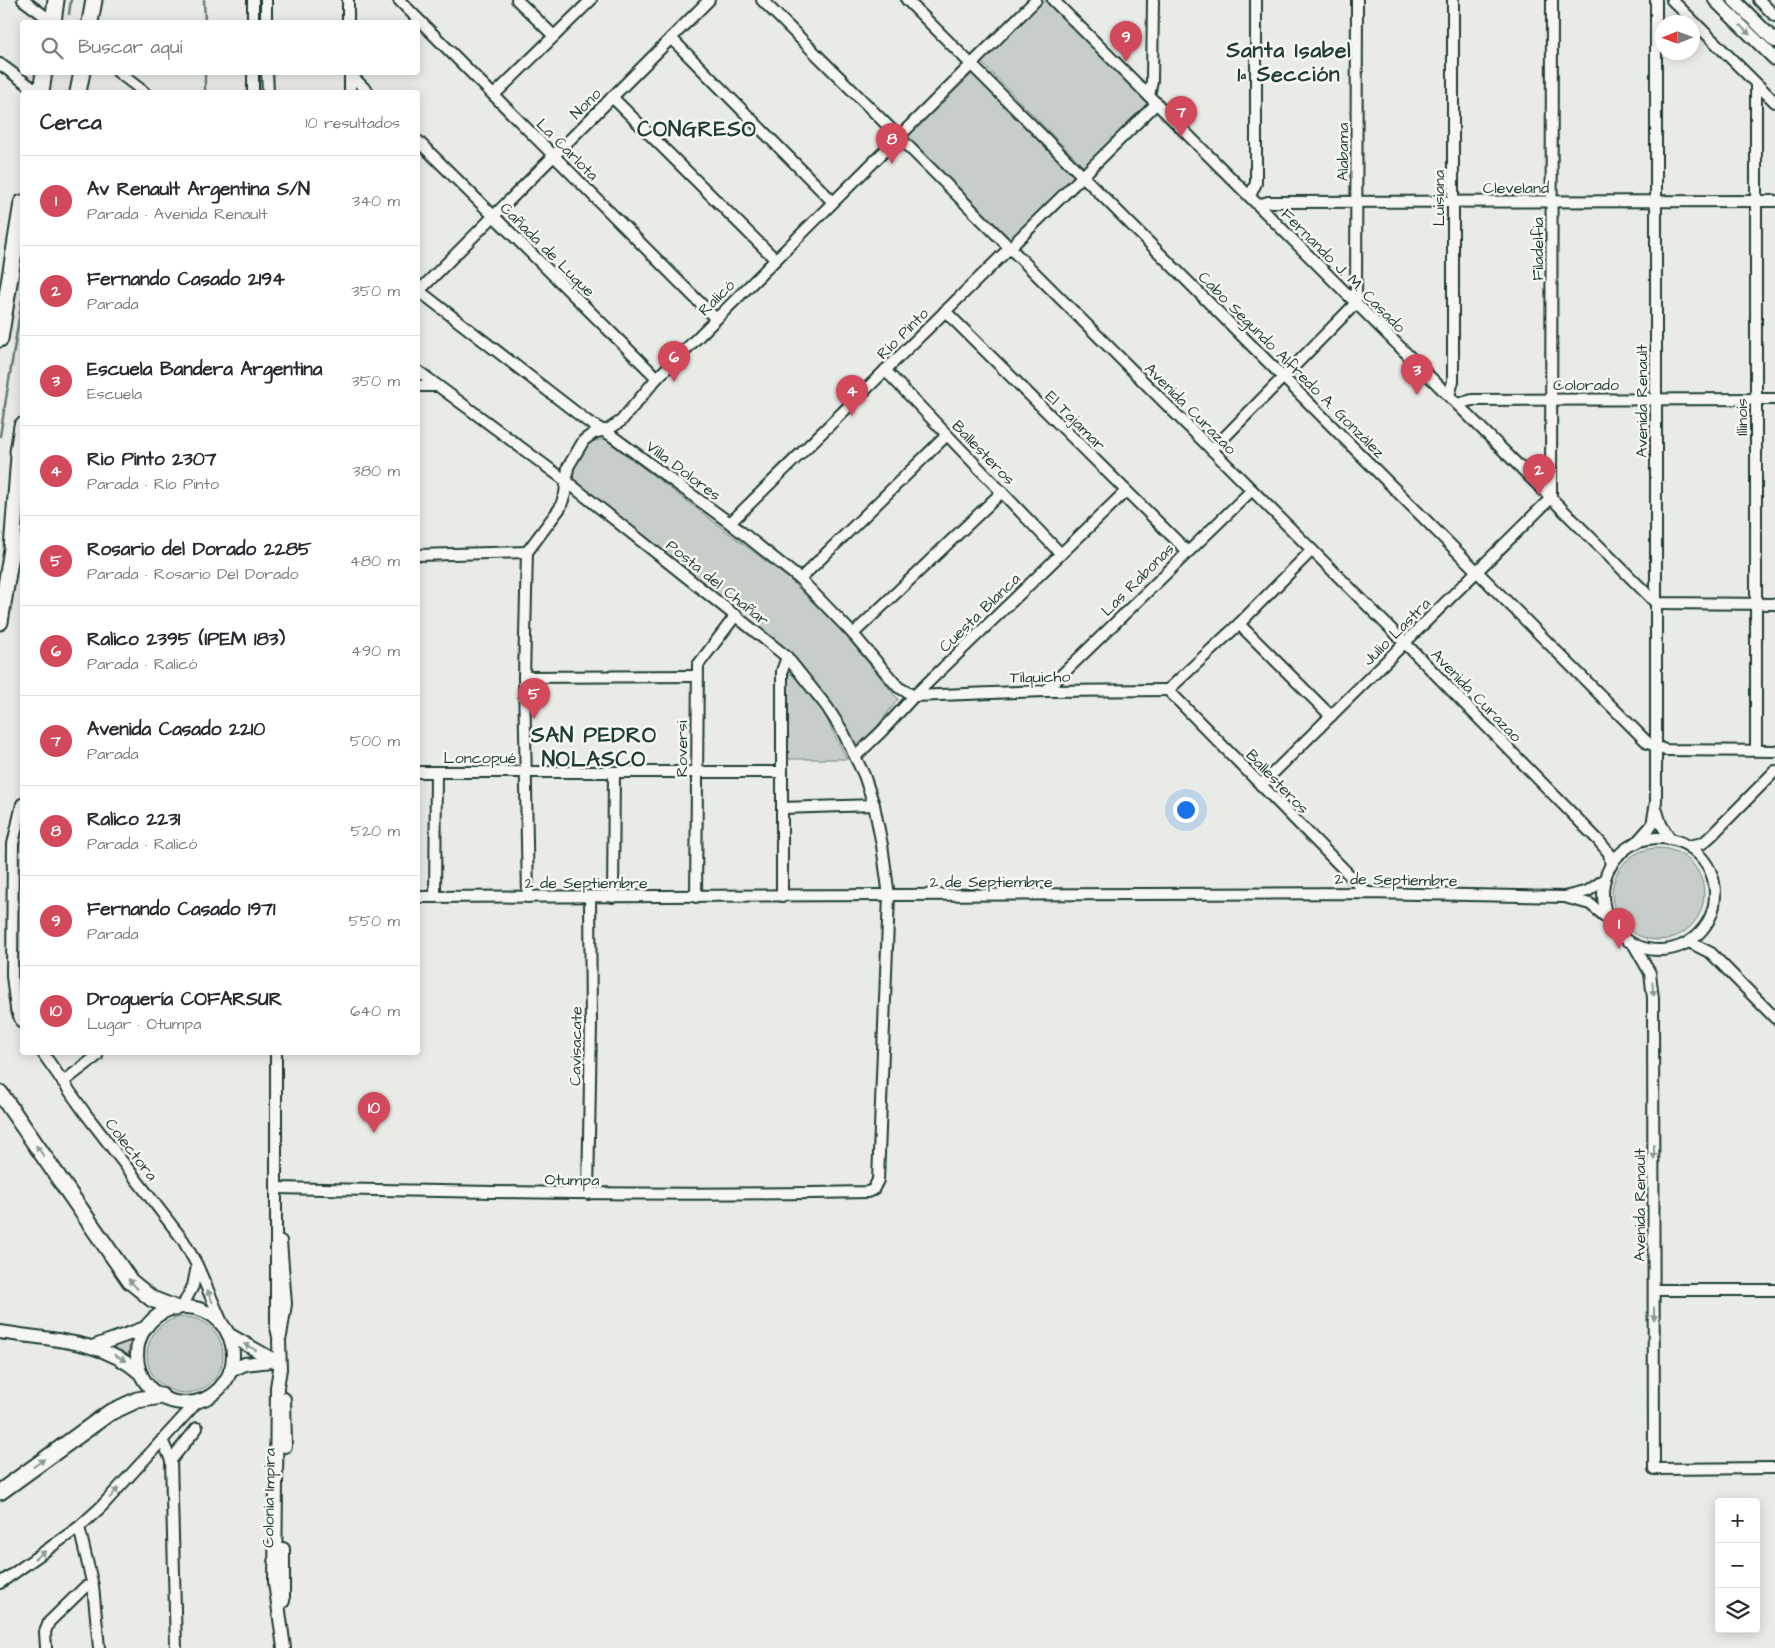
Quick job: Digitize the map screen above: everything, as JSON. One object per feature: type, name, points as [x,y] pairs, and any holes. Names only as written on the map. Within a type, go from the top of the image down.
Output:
[{"type":"highway","points":[[53,20],[56,0]]},
{"type":"highway","points":[[90,20],[94,0]]},
{"type":"highway","points":[[40,90],[43,75]]},
{"type":"highway","points":[[78,90],[81,75]]},
{"type":"highway","points":[[0,339],[20,215]]},
{"type":"highway","points":[[0,561],[20,443]]},
{"type":"highway","points":[[0,622],[12,548],[20,443]]},
{"type":"highway","points":[[0,1093],[130,1281],[152,1299],[178,1307]]},
{"type":"highway","points":[[0,1492],[109,1413],[137,1400],[161,1396]]},
{"type":"main road","points":[[1715,0],[1775,59]]},
{"type":"main road","points":[[1734,0],[1775,41]]},
{"type":"main road","points":[[141,1374],[137,1349],[145,1328],[155,1317],[178,1307],[205,1311],[226,1330],[277,1363]]},
{"type":"main road","points":[[95,1346],[145,1328]]},
{"type":"main road","points":[[0,1332],[95,1346],[121,1358],[141,1374],[148,1385],[161,1396],[181,1403],[198,1401],[218,1389],[230,1371],[233,1356],[226,1330]]},
{"type":"main road","name":"Colonia Impira","points":[[279,1341],[277,1363],[284,1388],[285,1419],[284,1582],[281,1629],[284,1648]]},
{"type":"main road","points":[[230,1371],[245,1364],[277,1363]]},
{"type":"street","points":[[23,0],[50,20]]},
{"type":"street","points":[[252,0],[253,20]]},
{"type":"street","points":[[266,0],[266,20]]},
{"type":"street","points":[[348,0],[348,20]]},
{"type":"street","name":"La Carlota","points":[[399,0],[419,20]]},
{"type":"street","points":[[517,0],[554,36]]},
{"type":"street","points":[[494,95],[591,0]]},
{"type":"street","name":"Nono","points":[[420,289],[709,0]]},
{"type":"street","name":"Avenida Curazao","points":[[762,0],[1405,643],[1598,840],[1609,853],[1610,866]]},
{"type":"street","name":"Cabo Segundo Alfredo A. González","points":[[907,0],[1656,748]]},
{"type":"street","name":"Ralicó","points":[[527,552],[560,508],[568,467],[584,440],[594,433],[603,431],[621,421],[657,378],[716,318],[1036,0]]},
{"type":"street","name":"Fernando J. M. Casado","points":[[1053,0],[1656,603]]},
{"type":"street","points":[[1153,0],[1153,99]]},
{"type":"street","points":[[1250,196],[1256,183],[1256,0]]},
{"type":"street","name":"Alabama","points":[[1356,304],[1358,0]]},
{"type":"street","name":"Luisiana","points":[[1449,396],[1453,380],[1453,0]]},
{"type":"street","name":"Filadelfia","points":[[1551,498],[1552,0]]},
{"type":"street","name":"Avenida Renault","points":[[1636,844],[1652,825],[1656,802],[1656,0]]},
{"type":"street","points":[[1672,0],[1775,102]]},
{"type":"street","points":[[1759,0],[1775,16]]},
{"type":"street","name":"La Carlota","points":[[420,21],[716,318]]},
{"type":"street","points":[[671,38],[833,202]]},
{"type":"street","points":[[0,64],[37,90]]},
{"type":"street","points":[[122,75],[141,90]]},
{"type":"street","points":[[253,75],[253,90]]},
{"type":"street","points":[[268,75],[268,90]]},
{"type":"street","points":[[350,75],[350,90]]},
{"type":"street","points":[[351,75],[366,90]]},
{"type":"street","name":"Illinois","points":[[1756,84],[1756,750]]},
{"type":"street","points":[[612,97],[775,260]]},
{"type":"street","name":"Río Pinto","points":[[730,523],[1082,176],[1153,99]]},
{"type":"street","name":"Cañada de Luque","points":[[420,143],[657,378]]},
{"type":"street","name":"Cleveland","points":[[1259,205],[1268,202],[1775,202]]},
{"type":"street","name":"Villa Dolores","points":[[420,293],[587,421],[730,523],[800,579],[853,634],[898,687],[914,696]]},
{"type":"street","points":[[1212,450],[1356,304]]},
{"type":"street","name":"El Tajamar","points":[[945,311],[1187,551]]},
{"type":"street","name":"Ballesteros","points":[[885,370],[1061,554]]},
{"type":"street","name":"Posta del Chañar","points":[[420,373],[435,386],[566,481],[787,657],[827,707],[856,756],[874,805],[889,896],[878,1180],[873,1190],[867,1192]]},
{"type":"street","points":[[420,386],[435,386]]},
{"type":"street","name":"Colorado","points":[[1457,404],[1472,400],[1775,399]]},
{"type":"street","points":[[800,579],[947,435]]},
{"type":"street","name":"Las Rabonas","points":[[1045,691],[1187,551],[1252,490]]},
{"type":"street","name":"Cuesta Blanca","points":[[856,756],[914,696],[1126,491]]},
{"type":"street","points":[[853,634],[1002,492]]},
{"type":"street","name":"Julio Lastra","points":[[1261,785],[1551,498]]},
{"type":"street","points":[[1168,690],[1239,624],[1312,550]]},
{"type":"street","points":[[420,555],[527,552],[524,677],[528,897]]},
{"type":"street","points":[[1656,603],[1775,604]]},
{"type":"street","name":"Roversi","points":[[696,897],[696,676],[698,666],[736,615]]},
{"type":"street","points":[[1239,624],[1331,716]]},
{"type":"street","points":[[782,896],[782,671],[787,657]]},
{"type":"street","points":[[524,677],[696,676]]},
{"type":"street","name":"Ballesteros","points":[[1168,690],[1367,893]]},
{"type":"street","name":"Tilquicho","points":[[914,696],[1045,691],[1168,690]]},
{"type":"street","points":[[1656,748],[1665,750],[1775,751]]},
{"type":"street","name":"Loncopué","points":[[420,772],[782,772]]},
{"type":"street","points":[[435,898],[436,772]]},
{"type":"street","points":[[614,772],[614,897]]},
{"type":"street","points":[[1689,846],[1704,843],[1775,772]]},
{"type":"street","name":"Avenida Renault","points":[[1656,802],[1661,824],[1670,839]]},
{"type":"street","points":[[782,808],[874,805]]},
{"type":"street","points":[[20,814],[14,844],[12,976],[16,1009],[20,1018]]},
{"type":"street","points":[[1704,860],[1704,849],[1711,836]]},
{"type":"street","points":[[1656,838],[1670,839],[1689,846],[1704,860],[1712,877],[1715,892],[1714,908],[1702,929],[1689,942],[1664,950],[1649,950],[1634,945],[1612,923],[1606,911],[1604,898],[1605,879],[1610,866],[1624,850],[1656,838]]},
{"type":"street","name":"Avenida Curazao","points":[[1598,840],[1610,847],[1624,850]]},
{"type":"street","name":"2 de Septiembre","points":[[1564,897],[1588,891],[1605,879]]},
{"type":"street","name":"2 de Septiembre","points":[[420,897],[1367,893],[1564,897],[1590,904],[1612,923]]},
{"type":"street","name":"Cavisacate","points":[[588,1194],[591,1024],[590,897]]},
{"type":"street","points":[[1702,929],[1704,942],[1711,953],[1775,1018]]},
{"type":"street","points":[[1689,942],[1711,953]]},
{"type":"street","name":"Avenida Renault","points":[[1634,945],[1650,973],[1653,990],[1654,1469],[1775,1468]]},
{"type":"street","name":"Colectora","points":[[44,1055],[174,1228],[197,1265],[226,1330]]},
{"type":"street","name":"Colonia Impira","points":[[276,1055],[276,1328],[279,1341]]},
{"type":"street","points":[[63,1082],[97,1056]]},
{"type":"street","name":"Otumpa","points":[[276,1188],[588,1194],[742,1195],[867,1192]]},
{"type":"street","points":[[178,1307],[193,1286],[197,1265]]},
{"type":"street","points":[[1654,1290],[1775,1290]]},
{"type":"street","points":[[0,1583],[79,1527],[101,1508],[198,1401]]},
{"type":"street","points":[[171,1460],[197,1428]]},
{"type":"street","points":[[162,1440],[171,1460],[176,1648]]},
{"type":"street","points":[[79,1527],[93,1586],[99,1648]]},
{"type":"street","points":[[46,1648],[45,1632],[49,1622],[85,1587],[93,1586]]},
{"type":"shaded area","points":[[1045,0],[1049,0],[1149,103],[1084,167],[982,63]]},
{"type":"shaded area","points":[[973,73],[1075,176],[1008,242],[906,139]]},
{"type":"shaded area","points":[[605,439],[788,578],[841,630],[898,699],[876,728],[857,747],[831,703],[784,652],[652,541],[567,479],[578,458],[590,442]]},
{"type":"shaded area","points":[[794,674],[822,710],[847,759],[785,759],[787,676]]},
{"type":"shaded area","points":[[1658,848],[1676,851],[1691,861],[1701,876],[1704,894],[1701,912],[1691,927],[1676,937],[1658,940],[1640,937],[1625,927],[1615,912],[1612,894],[1615,876],[1625,861],[1640,851]]},
{"type":"shaded area","points":[[185,1317],[200,1320],[212,1328],[220,1340],[223,1355],[220,1370],[212,1382],[200,1390],[185,1393],[170,1390],[158,1382],[150,1370],[147,1355],[150,1340],[158,1328],[170,1320]]},
{"type":"shaded area","points":[[130,1339],[128,1357],[110,1348]]},
{"type":"waterway","points":[[69,14],[71,0]]},
{"type":"waterway","points":[[204,0],[205,20]]},
{"type":"waterway","points":[[205,75],[205,90]]},
{"type":"waterway","points":[[0,436],[20,312]]},
{"type":"place","name":"Fernando Casado 1971","points":[[1126,62]]},
{"type":"place","name":"Avenida Casado 2210","points":[[1181,137]]},
{"type":"place","name":"Ralico 2231","points":[[892,164]]},
{"type":"place","name":"Ralico 2395 (IPEM 183)","points":[[674,382]]},
{"type":"place","name":"Escuela Bandera Argentina","points":[[1417,395]]},
{"type":"place","name":"Rio Pinto 2307","points":[[852,416]]},
{"type":"place","name":"Fernando Casado 2194","points":[[1539,495]]},
{"type":"place","name":"Rosario del Dorado 2285","points":[[534,719]]},
{"type":"place","name":"Av Renault Argentina S/N","points":[[1619,949]]},
{"type":"place","name":"Droguería COFARSUR","points":[[374,1133]]},
{"type":"district","name":"Santa Isabel 1ª Sección","points":[[1289,62]]},
{"type":"district","name":"CONGRESO","points":[[697,129]]},
{"type":"district","name":"SAN PEDRO NOLASCO","points":[[594,747]]}]
